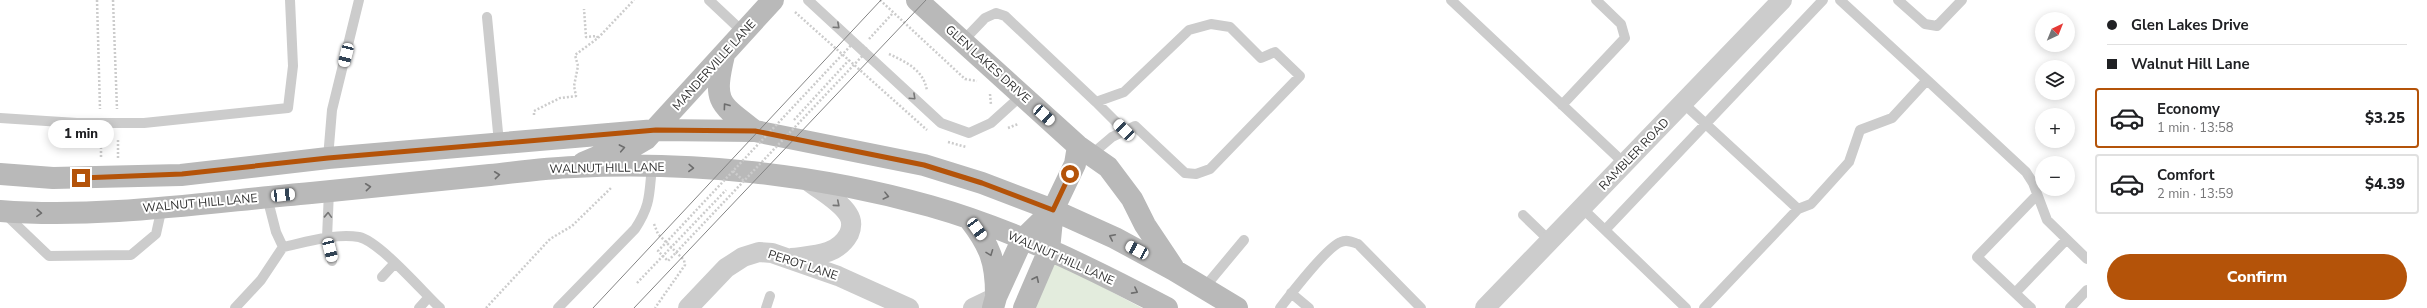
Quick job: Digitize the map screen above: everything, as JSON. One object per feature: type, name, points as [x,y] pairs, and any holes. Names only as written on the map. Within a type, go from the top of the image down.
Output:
[{"type":"main road","name":"GLEN LAKES DRIVE","points":[[917,0],[1022,95],[1118,178],[1145,225],[1174,270]]},
{"type":"main road","name":"MANDERVILLE LANE","points":[[573,167],[621,147],[640,144],[656,130],[744,32],[767,2]]},
{"type":"main road","points":[[725,53],[717,85],[722,102],[729,111],[755,131]]},
{"type":"main road","points":[[0,174],[53,178],[182,174],[328,158],[656,130],[755,131],[924,165],[982,183],[1053,210],[1115,238],[1174,270],[1238,308]]},
{"type":"main road","points":[[1024,308],[1049,250],[1053,210],[1075,164],[1085,150]]},
{"type":"main road","points":[[328,158],[329,191]]},
{"type":"main road","name":"WALNUT HILL LANE","points":[[1,212],[50,214],[162,207],[573,167],[652,166],[700,168],[807,180],[869,191],[925,205],[970,220],[1049,250],[1114,280],[1166,308]]},
{"type":"main road","points":[[995,302],[1022,240],[1053,210]]},
{"type":"main road","points":[[970,220],[991,252],[996,270],[995,302]]},
{"type":"street","name":"RAMBLER ROAD","points":[[1489,307],[1550,241],[1782,0]]},
{"type":"street","points":[[786,258],[834,251],[843,244],[850,232],[851,222],[847,213],[807,180]]},
{"type":"street","name":"PEROT LANE","points":[[688,308],[726,268],[743,257],[759,252],[786,258],[838,276],[909,308]]},
{"type":"street","points":[[973,308],[995,302]]},
{"type":"lane","points":[[0,118],[77,123],[144,124],[288,108],[293,66],[290,0]]},
{"type":"lane","points":[[328,158],[332,110],[359,0]]},
{"type":"lane","points":[[709,0],[744,32]]},
{"type":"lane","points":[[808,0],[942,123],[969,133],[991,123],[1022,95]]},
{"type":"lane","points":[[1451,0],[1625,164]]},
{"type":"lane","points":[[1562,105],[1625,38],[1621,24],[1596,0]]},
{"type":"lane","points":[[1605,230],[1823,0]]},
{"type":"lane","points":[[1840,0],[2026,172],[2035,189]]},
{"type":"lane","points":[[1898,0],[1925,24],[1937,26],[1962,0]]},
{"type":"lane","points":[[963,41],[985,18],[996,13],[1006,16],[1124,130]]},
{"type":"lane","points":[[487,17],[499,143]]},
{"type":"lane","points":[[1085,150],[1135,126],[1185,173],[1196,174],[1210,169],[1300,76],[1275,52],[1260,58],[1230,27],[1211,24],[1189,30],[1136,83],[1124,92],[1096,102]]},
{"type":"lane","points":[[1704,308],[1798,209],[1811,204],[1849,162],[1860,130],[1892,118],[1927,80]]},
{"type":"lane","points":[[1683,103],[1798,209]]},
{"type":"lane","points":[[558,308],[635,229],[644,217],[649,203],[652,166]]},
{"type":"lane","points":[[329,191],[327,238],[332,261]]},
{"type":"lane","points":[[2031,308],[1977,257],[2036,196]]},
{"type":"lane","points":[[2037,196],[2047,220],[2066,240],[2087,258]]},
{"type":"lane","points":[[267,197],[276,232],[283,246]]},
{"type":"lane","points":[[1,212],[49,256],[131,255],[156,234],[162,207]]},
{"type":"lane","points":[[1582,208],[1686,308]]},
{"type":"lane","points":[[1523,216],[1550,241]]},
{"type":"lane","points":[[235,308],[261,280],[283,246],[327,238],[360,238],[379,248],[428,298],[440,308]]},
{"type":"lane","points":[[1204,288],[1244,240]]},
{"type":"lane","points":[[2015,293],[2066,240]]},
{"type":"lane","points":[[1280,308],[1291,293],[1335,244],[1350,241],[1358,244],[1421,308]]},
{"type":"lane","points":[[382,277],[394,264]]},
{"type":"lane","points":[[2070,308],[2087,290]]},
{"type":"lane","points":[[1291,293],[1309,308]]},
{"type":"lane","points":[[766,308],[770,296]]},
{"type":"lane","points":[[419,308],[428,298]]},
{"type":"path","points":[[97,0],[100,110]]},
{"type":"path","points":[[113,0],[117,112]]},
{"type":"path","points":[[534,116],[534,111],[560,98],[576,96],[574,86],[578,66],[575,55],[598,38],[634,0]]},
{"type":"path","points":[[880,0],[965,79],[982,84]]},
{"type":"path","points":[[584,9],[586,37],[597,36],[598,38]]},
{"type":"path","points":[[864,33],[875,43]]},
{"type":"path","points":[[856,40],[868,50],[668,261],[658,251],[733,171],[856,40]]},
{"type":"path","points":[[885,53],[910,64],[926,80],[928,92],[932,96]]},
{"type":"path","points":[[986,88],[990,93],[989,108]]},
{"type":"path","points":[[792,122],[818,93]]},
{"type":"path","points":[[100,158],[101,140]]},
{"type":"path","points":[[118,140],[118,159]]},
{"type":"path","points":[[733,171],[744,181]]},
{"type":"path","points":[[733,183],[739,177]]},
{"type":"path","points":[[486,308],[550,239],[572,226],[616,183]]},
{"type":"path","points":[[637,283],[728,188]]},
{"type":"path","points":[[649,203],[656,230],[684,260],[685,265],[655,308]]},
{"type":"green space","points":[[1052,260],[1142,308],[1035,308]]},
{"type":"tram line","points":[[593,308],[881,0]]},
{"type":"tram line","points":[[634,308],[926,0]]},
{"type":"route","points":[[81,178],[182,174],[328,158],[656,130],[755,131],[852,150],[924,165],[982,183],[1053,210],[1070,174]]}]
